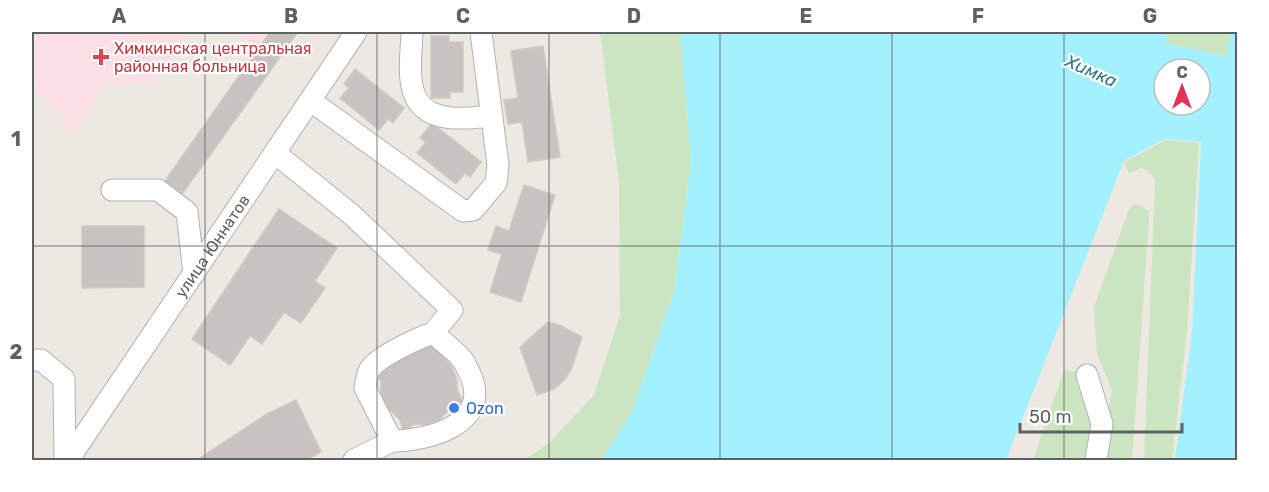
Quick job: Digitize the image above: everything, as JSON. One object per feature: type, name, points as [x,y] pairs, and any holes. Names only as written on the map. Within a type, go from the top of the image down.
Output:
[{"type":"street","name":"улица Юннатов","points":[[67,460],[356,32]]},
{"type":"street","points":[[412,32],[411,91],[423,109],[444,117],[492,116]]},
{"type":"street","points":[[311,101],[463,211],[473,210],[496,183],[498,165],[482,32]]},
{"type":"street","points":[[275,153],[352,215],[452,310],[433,333],[415,339],[370,369],[365,388],[392,441]]},
{"type":"street","points":[[112,190],[158,190],[187,212],[194,274]]},
{"type":"street","points":[[354,460],[392,441],[413,441],[437,435],[461,421],[473,405],[475,385],[462,359],[433,333]]},
{"type":"street","points":[[32,360],[41,360],[64,379],[67,460]]},
{"type":"street","points":[[1087,375],[1102,424],[1096,460]]},
{"type":"shaded area","name":"Химкинская центральная районная больница","points":[[32,32],[193,32],[150,83],[102,85],[77,134],[32,85]]},
{"type":"shaded area","name":"Химкинская центральная районная больница","points":[[229,32],[270,32],[258,49]]},
{"type":"green space","points":[[600,32],[680,32],[691,161],[674,291],[632,412],[601,460],[524,460],[549,443],[594,395],[620,315],[619,183]]},
{"type":"green space","points":[[1164,32],[1230,32],[1227,56],[1167,44]]},
{"type":"green space","points":[[1165,140],[1199,143],[1187,331],[1172,460],[1144,460],[1155,181],[1149,171],[1141,168],[1129,173],[1124,163]]},
{"type":"green space","points":[[1134,204],[1149,211],[1149,220],[1132,460],[1101,460],[1112,390],[1097,354],[1094,307],[1129,209]]},
{"type":"green space","points":[[1064,370],[1084,372],[1100,421],[1092,460],[1033,460]]},
{"type":"water","name":"Химка","points":[[680,32],[1164,32],[1168,44],[1227,56],[1230,32],[1237,32],[1237,460],[1175,460],[1192,332],[1201,142],[1164,139],[1124,161],[1006,460],[601,460],[632,412],[674,291],[691,161]]},
{"type":"building","points":[[270,32],[298,32],[180,197],[162,185]]},
{"type":"building","points":[[431,36],[449,36],[449,42],[463,42],[463,92],[450,92],[450,98],[431,98]]},
{"type":"building","points":[[543,46],[560,157],[528,162],[522,122],[508,124],[504,100],[518,98],[511,51]]},
{"type":"building","points":[[355,69],[404,108],[393,123],[388,119],[379,130],[340,98],[349,88],[344,84]]},
{"type":"building","points":[[432,123],[481,162],[470,177],[465,173],[456,184],[417,153],[426,142],[420,138]]},
{"type":"building","points":[[524,185],[555,195],[521,302],[490,292],[502,254],[488,250],[496,226],[509,231]]},
{"type":"building","points":[[279,209],[337,248],[315,281],[325,288],[301,323],[284,312],[262,344],[250,336],[230,365],[192,339]]},
{"type":"building","points":[[82,226],[144,226],[144,287],[82,288]]},
{"type":"building","points":[[548,322],[582,337],[571,370],[564,380],[554,389],[537,395],[520,347]]},
{"type":"building","points":[[433,342],[452,367],[457,380],[457,390],[463,401],[453,406],[440,419],[425,425],[415,424],[403,431],[400,420],[384,402],[381,381],[375,372],[416,348],[423,349]]},
{"type":"building","points":[[296,400],[321,452],[306,460],[197,460],[267,414]]},
{"type":"place","name":"Химкинская центральная районная больница","points":[[101,57]]},
{"type":"place","name":"Ozon","points":[[454,408]]}]
